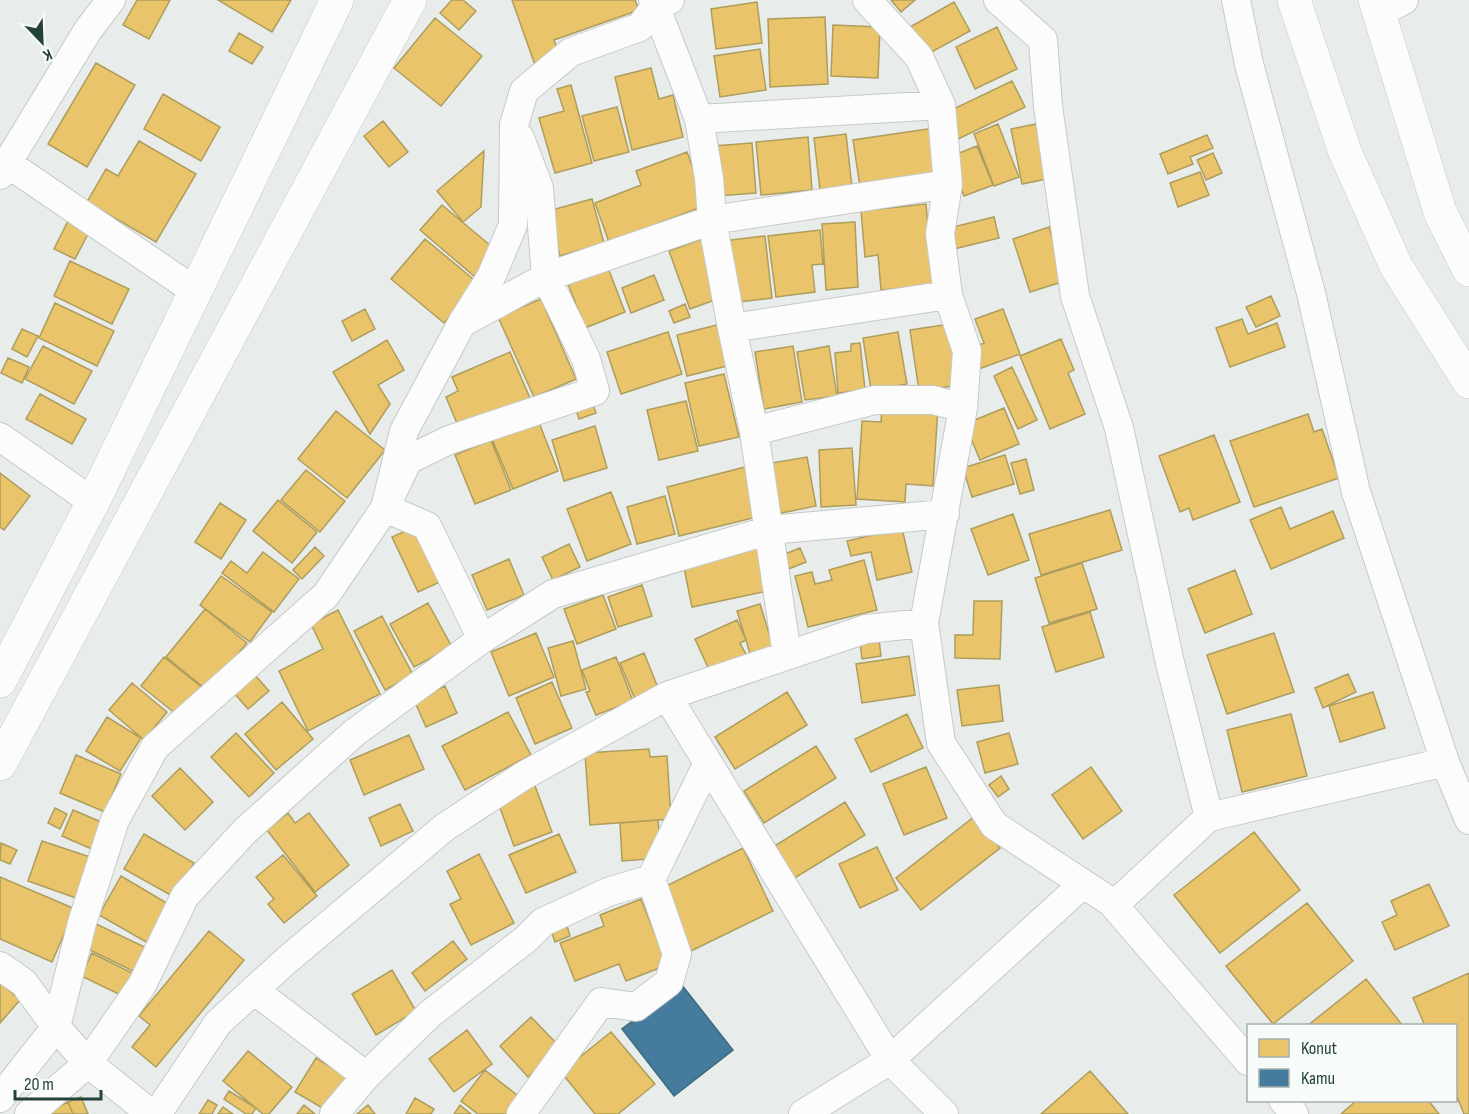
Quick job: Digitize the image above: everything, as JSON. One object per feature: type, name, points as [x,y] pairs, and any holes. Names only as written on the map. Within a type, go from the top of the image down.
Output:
[{"type":"main road","points":[[0,681],[93,502],[337,0]]},
{"type":"main road","points":[[0,764],[410,0]]},
{"type":"main road","points":[[1294,0],[1345,152],[1396,266],[1469,382]]},
{"type":"main road","points":[[1386,4],[1440,212],[1469,270]]},
{"type":"street","points":[[111,0],[88,30],[4,169],[195,291]]},
{"type":"street","points":[[867,0],[919,57],[941,105],[948,184],[940,234],[948,295],[967,351],[963,408],[924,623],[940,743],[994,825],[1114,905],[1247,1060]]},
{"type":"street","points":[[998,0],[1043,40],[1048,106],[1075,296],[1119,428],[1170,663],[1209,817]]},
{"type":"street","points":[[1236,0],[1249,64],[1311,293],[1356,492],[1445,762],[1469,820]]},
{"type":"street","points":[[660,2],[699,119],[709,178],[712,220],[754,431],[787,655]]},
{"type":"street","points":[[385,508],[404,431],[462,323],[490,277],[513,225],[514,125],[524,91],[571,52],[640,27],[660,2]]},
{"type":"street","points":[[699,119],[941,105]]},
{"type":"street","points":[[0,1098],[56,1027],[82,922],[115,820],[155,747],[326,595],[385,508],[408,460],[449,440],[595,391],[586,359],[546,277],[539,188],[514,125]]},
{"type":"street","points":[[462,323],[546,277],[712,220],[948,184]]},
{"type":"street","points":[[732,328],[948,295]]},
{"type":"street","points":[[754,431],[875,399],[933,400],[963,408]]},
{"type":"street","points":[[0,437],[93,502]]},
{"type":"street","points":[[385,508],[427,526],[482,639]]},
{"type":"street","points":[[29,1114],[88,1063],[142,985],[185,896],[244,832],[354,734],[482,639],[553,594],[770,530],[945,514]]},
{"type":"street","points":[[157,1114],[218,1023],[287,960],[445,827],[523,776],[667,696],[866,628],[924,623]]},
{"type":"street","points":[[667,696],[890,1060],[944,1114]]},
{"type":"street","points":[[1114,905],[1209,817],[1445,762]]},
{"type":"street","points":[[521,1114],[602,1002],[636,1006],[669,982],[677,954],[651,879],[708,763]]},
{"type":"street","points":[[334,1114],[366,1076],[430,1014],[526,939],[543,922],[608,892],[651,879]]},
{"type":"street","points":[[803,1114],[890,1060],[1083,884]]},
{"type":"street","points":[[0,966],[24,983],[56,1027],[88,1063],[151,1114]]},
{"type":"street","points":[[254,990],[366,1076]]},
{"type":"street","points":[[1284,1102],[1294,1114]]},
{"type":"building: Konut","points":[[137,0],[170,0],[149,39],[123,25]]},
{"type":"building: Konut","points":[[218,0],[291,0],[272,32]]},
{"type":"building: Konut","points":[[452,0],[463,0],[476,11],[459,30],[440,13]]},
{"type":"building: Konut","points":[[512,0],[635,0],[639,10],[554,40],[560,56],[535,65]]},
{"type":"building: Konut","points":[[891,0],[915,0],[901,12]]},
{"type":"building: Konut","points":[[757,2],[762,43],[716,49],[711,9]]},
{"type":"building: Konut","points":[[954,2],[970,31],[926,55],[910,27]]},
{"type":"building: Konut","points":[[825,17],[828,84],[770,87],[768,19]]},
{"type":"building: Konut","points":[[435,18],[482,56],[441,106],[394,68]]},
{"type":"building: Konut","points":[[833,25],[880,27],[878,78],[831,76]]},
{"type":"building: Konut","points":[[997,27],[1017,69],[975,89],[956,47]]},
{"type":"building: Konut","points":[[239,33],[263,47],[252,64],[229,51]]},
{"type":"building: Konut","points":[[760,49],[766,90],[720,97],[714,56]]},
{"type":"building: Konut","points":[[96,63],[135,85],[87,167],[48,144]]},
{"type":"building: Konut","points":[[651,68],[659,99],[673,95],[683,137],[632,150],[615,77]]},
{"type":"building: Konut","points":[[1012,81],[1025,107],[958,139],[945,113]]},
{"type":"building: Konut","points":[[571,85],[592,163],[555,173],[539,118],[564,111],[557,89]]},
{"type":"building: Konut","points":[[163,94],[220,127],[201,161],[144,129]]},
{"type":"building: Konut","points":[[617,107],[629,152],[594,161],[582,116]]},
{"type":"building: Konut","points":[[383,121],[408,152],[389,167],[364,136]]},
{"type":"building: Konut","points":[[998,124],[1019,177],[994,186],[974,134]]},
{"type":"building: Konut","points":[[1036,124],[1047,179],[1022,184],[1011,129]]},
{"type":"building: Konut","points":[[934,128],[941,175],[860,187],[853,140]]},
{"type":"building: Konut","points":[[846,134],[852,187],[820,190],[814,138]]},
{"type":"building: Konut","points":[[1207,135],[1213,148],[1190,157],[1193,164],[1168,174],[1160,154]]},
{"type":"building: Konut","points":[[808,137],[812,190],[761,195],[756,142]]},
{"type":"building: Konut","points":[[139,141],[196,174],[156,242],[87,202],[106,169],[118,176]]},
{"type":"building: Konut","points":[[752,143],[756,193],[717,196],[713,146]]},
{"type":"building: Konut","points":[[977,146],[993,185],[964,196],[949,157]]},
{"type":"building: Konut","points":[[484,151],[481,207],[463,222],[437,191]]},
{"type":"building: Konut","points":[[687,152],[707,205],[609,242],[595,203],[641,185],[636,171]]},
{"type":"building: Konut","points":[[1213,153],[1222,173],[1206,180],[1197,160]]},
{"type":"building: Konut","points":[[1200,172],[1209,195],[1178,207],[1170,183]]},
{"type":"building: Konut","points":[[592,199],[604,243],[560,256],[548,211]]},
{"type":"building: Konut","points":[[926,204],[933,286],[881,290],[878,255],[865,257],[861,211]]},
{"type":"building: Konut","points":[[442,205],[497,251],[475,277],[420,230]]},
{"type":"building: Konut","points":[[994,217],[999,238],[954,249],[949,228]]},
{"type":"building: Konut","points":[[68,221],[89,232],[75,259],[54,249]]},
{"type":"building: Konut","points":[[855,222],[858,287],[826,290],[822,224]]},
{"type":"building: Konut","points":[[1049,227],[1065,281],[1030,292],[1013,239]]},
{"type":"building: Konut","points":[[820,230],[823,264],[812,265],[815,292],[776,297],[768,236]]},
{"type":"building: Konut","points":[[765,236],[772,298],[730,303],[723,241]]},
{"type":"building: Konut","points":[[425,239],[478,283],[444,323],[391,279]]},
{"type":"building: Konut","points":[[702,239],[723,297],[690,309],[669,251]]},
{"type":"building: Konut","points":[[605,260],[625,312],[585,328],[565,276]]},
{"type":"building: Konut","points":[[70,261],[129,289],[112,324],[54,296]]},
{"type":"building: Konut","points":[[654,275],[664,300],[631,313],[622,288]]},
{"type":"building: Konut","points":[[1271,296],[1280,316],[1256,327],[1246,307]]},
{"type":"building: Konut","points":[[541,299],[576,379],[534,397],[498,317]]},
{"type":"building: Konut","points":[[55,303],[114,331],[97,366],[39,338]]},
{"type":"building: Konut","points":[[685,304],[690,317],[674,323],[669,311]]},
{"type":"building: Konut","points":[[365,309],[375,329],[352,341],[342,321]]},
{"type":"building: Konut","points":[[1003,309],[1020,354],[976,370],[968,349],[984,343],[975,319]]},
{"type":"building: Konut","points":[[1242,319],[1248,334],[1277,323],[1285,347],[1230,367],[1216,328]]},
{"type":"building: Konut","points":[[725,323],[735,364],[687,376],[677,335]]},
{"type":"building: Konut","points":[[950,324],[959,385],[919,391],[910,330]]},
{"type":"building: Konut","points":[[22,329],[38,336],[27,357],[12,349]]},
{"type":"building: Konut","points":[[668,332],[682,374],[621,394],[607,352]]},
{"type":"building: Konut","points":[[898,332],[907,384],[871,390],[863,338]]},
{"type":"building: Konut","points":[[1061,339],[1074,370],[1068,373],[1085,414],[1050,429],[1020,356]]},
{"type":"building: Konut","points":[[387,340],[404,370],[378,385],[390,404],[370,434],[333,372]]},
{"type":"building: Konut","points":[[860,343],[865,390],[838,393],[835,353],[851,351],[851,344]]},
{"type":"building: Konut","points":[[43,346],[92,371],[74,404],[25,379]]},
{"type":"building: Konut","points":[[793,346],[802,402],[764,409],[755,352]]},
{"type":"building: Konut","points":[[829,346],[837,396],[805,400],[797,352]]},
{"type":"building: Konut","points":[[510,352],[530,398],[459,428],[446,397],[458,391],[452,377]]},
{"type":"building: Konut","points":[[8,358],[29,367],[22,383],[1,373]]},
{"type":"building: Konut","points":[[1012,367],[1037,420],[1018,429],[994,376]]},
{"type":"building: Konut","points":[[724,374],[739,437],[699,446],[685,383]]},
{"type":"building: Konut","points":[[40,394],[86,419],[72,444],[26,419]]},
{"type":"building: Konut","points":[[591,399],[596,413],[579,419],[574,404]]},
{"type":"building: Konut","points":[[686,401],[698,451],[659,460],[647,410]]},
{"type":"building: Konut","points":[[882,404],[938,406],[933,486],[906,484],[905,502],[857,499],[862,421],[881,422]]},
{"type":"building: Konut","points":[[1004,408],[1019,444],[980,460],[965,424]]},
{"type":"building: Konut","points":[[336,411],[385,450],[347,498],[298,459]]},
{"type":"building: Konut","points":[[1308,414],[1314,432],[1322,429],[1339,478],[1254,507],[1230,441]]},
{"type":"building: Konut","points":[[538,420],[558,471],[513,489],[492,439]]},
{"type":"building: Konut","points":[[595,426],[607,468],[564,481],[552,440]]},
{"type":"building: Konut","points":[[1214,435],[1240,502],[1193,520],[1189,508],[1180,512],[1159,456]]},
{"type":"building: Konut","points":[[491,440],[511,490],[475,504],[455,455]]},
{"type":"building: Konut","points":[[852,448],[856,505],[821,507],[819,450]]},
{"type":"building: Konut","points":[[1005,455],[1014,484],[972,497],[963,468]]},
{"type":"building: Konut","points":[[807,457],[816,506],[776,514],[766,464]]},
{"type":"building: Konut","points":[[1026,459],[1034,490],[1020,494],[1011,463]]},
{"type":"building: Konut","points":[[745,467],[757,517],[679,536],[667,487]]},
{"type":"building: Konut","points":[[306,470],[345,501],[320,532],[281,500]]},
{"type":"building: Konut","points":[[0,473],[30,496],[4,530],[0,527]]},
{"type":"building: Konut","points":[[611,492],[631,544],[587,561],[567,509]]},
{"type":"building: Konut","points":[[665,496],[675,534],[637,544],[627,507]]},
{"type":"building: Konut","points":[[278,500],[317,532],[292,563],[253,531]]},
{"type":"building: Konut","points":[[220,503],[246,520],[221,559],[195,542]]},
{"type":"building: Konut","points":[[1281,507],[1290,529],[1333,511],[1344,538],[1271,569],[1250,520]]},
{"type":"building: Konut","points":[[1110,510],[1122,550],[1041,575],[1029,534]]},
{"type":"building: Konut","points":[[1013,514],[1029,560],[988,575],[971,529]]},
{"type":"building: Konut","points":[[414,527],[440,582],[418,592],[392,537]]},
{"type":"building: Konut","points":[[902,528],[912,572],[877,580],[871,552],[851,556],[847,541]]},
{"type":"building: Konut","points":[[569,544],[580,567],[553,580],[542,557]]},
{"type":"building: Konut","points":[[759,544],[768,591],[692,607],[683,563]]},
{"type":"building: Konut","points":[[315,547],[324,556],[302,579],[293,570]]},
{"type":"building: Konut","points":[[800,548],[806,562],[786,570],[780,556]]},
{"type":"building: Konut","points":[[263,552],[299,579],[274,612],[222,573],[231,561],[247,573]]},
{"type":"building: Konut","points":[[509,559],[524,595],[487,610],[472,575]]},
{"type":"building: Konut","points":[[864,560],[877,610],[808,627],[795,576],[812,572],[815,584],[832,580],[829,570]]},
{"type":"building: Konut","points":[[1082,563],[1097,609],[1049,623],[1035,578]]},
{"type":"building: Konut","points":[[1235,570],[1252,614],[1205,633],[1188,589]]},
{"type":"building: Konut","points":[[221,576],[272,612],[250,642],[200,605]]},
{"type":"building: Konut","points":[[642,585],[652,616],[618,627],[608,597]]},
{"type":"building: Konut","points":[[603,595],[616,629],[577,644],[564,609]]},
{"type":"building: Konut","points":[[974,601],[1002,601],[1000,659],[955,658],[955,635],[973,635]]},
{"type":"building: Konut","points":[[428,603],[452,647],[414,667],[390,624]]},
{"type":"building: Konut","points":[[760,604],[775,653],[752,660],[737,611]]},
{"type":"building: Konut","points":[[205,609],[247,643],[208,691],[166,657]]},
{"type":"building: Konut","points":[[338,610],[380,694],[308,731],[279,671],[323,649],[311,624]]},
{"type":"building: Konut","points":[[1090,612],[1104,657],[1056,672],[1042,627]]},
{"type":"building: Konut","points":[[382,616],[413,675],[385,690],[354,631]]},
{"type":"building: Konut","points":[[737,620],[746,640],[740,643],[749,660],[712,676],[695,639]]},
{"type":"building: Konut","points":[[878,631],[881,656],[862,659],[859,634]]},
{"type":"building: Konut","points":[[536,633],[554,677],[509,696],[491,652]]},
{"type":"building: Konut","points":[[1274,633],[1294,692],[1227,714],[1207,655]]},
{"type":"building: Konut","points":[[573,641],[586,689],[561,696],[548,648]]},
{"type":"building: Konut","points":[[644,653],[661,695],[637,704],[620,663]]},
{"type":"building: Konut","points":[[909,656],[915,695],[862,703],[856,664]]},
{"type":"building: Konut","points":[[164,657],[204,689],[181,718],[141,686]]},
{"type":"building: Konut","points":[[616,657],[633,701],[596,715],[586,692],[590,691],[582,670]]},
{"type":"building: Konut","points":[[254,674],[269,691],[248,709],[233,692]]},
{"type":"building: Konut","points":[[1348,674],[1356,692],[1323,708],[1315,688]]},
{"type":"building: Konut","points":[[552,682],[572,728],[535,744],[516,698]]},
{"type":"building: Konut","points":[[132,683],[167,712],[144,740],[109,710]]},
{"type":"building: Konut","points":[[999,685],[1003,721],[962,726],[957,690]]},
{"type":"building: Konut","points":[[445,686],[457,713],[426,727],[414,700]]},
{"type":"building: Konut","points":[[787,692],[807,725],[735,769],[715,737]]},
{"type":"building: Konut","points":[[1373,692],[1385,728],[1340,742],[1329,706]]},
{"type":"building: Konut","points":[[282,702],[313,739],[276,770],[245,734]]},
{"type":"building: Konut","points":[[508,712],[531,755],[465,790],[442,746]]},
{"type":"building: Konut","points":[[907,714],[923,748],[871,772],[855,739]]},
{"type":"building: Konut","points":[[1291,714],[1307,776],[1242,792],[1227,730]]},
{"type":"building: Konut","points":[[107,717],[141,738],[120,771],[86,751]]},
{"type":"building: Konut","points":[[236,733],[274,773],[249,797],[211,757]]},
{"type":"building: Konut","points":[[1009,733],[1018,764],[985,773],[977,742]]},
{"type":"building: Konut","points":[[409,735],[424,769],[364,795],[350,760]]},
{"type":"building: Konut","points":[[816,746],[836,778],[764,823],[744,791]]},
{"type":"building: Konut","points":[[649,749],[650,757],[667,756],[671,819],[590,825],[585,753]]},
{"type":"building: Konut","points":[[76,755],[121,774],[105,812],[60,793]]},
{"type":"building: Konut","points":[[926,767],[947,818],[904,835],[883,784]]},
{"type":"building: Konut","points":[[1091,767],[1122,811],[1083,839],[1052,795]]},
{"type":"building: Konut","points":[[180,768],[213,802],[185,830],[152,796]]},
{"type":"building: Konut","points":[[1001,776],[1009,789],[998,797],[989,785]]},
{"type":"building: Konut","points":[[534,783],[552,832],[514,846],[496,797]]},
{"type":"building: Konut","points":[[845,802],[865,835],[793,879],[773,847]]},
{"type":"building: Konut","points":[[400,804],[413,831],[381,846],[369,818]]},
{"type":"building: Konut","points":[[55,808],[67,814],[60,829],[48,823]]},
{"type":"building: Konut","points":[[73,810],[106,824],[94,850],[62,836]]},
{"type":"building: Konut","points":[[288,813],[295,823],[309,813],[349,865],[315,892],[267,830]]},
{"type":"building: Konut","points":[[975,816],[1000,848],[921,910],[896,878]]},
{"type":"building: Konut","points":[[658,820],[661,858],[622,861],[620,823]]},
{"type":"building: Konut","points":[[1254,832],[1300,890],[1220,953],[1174,895]]},
{"type":"building: Konut","points":[[144,834],[194,863],[174,897],[124,869]]},
{"type":"building: Konut","points":[[559,834],[576,872],[526,893],[509,855]]},
{"type":"building: Konut","points":[[42,841],[90,857],[76,898],[28,881]]},
{"type":"building: Konut","points":[[1,843],[17,850],[10,864],[0,860]]},
{"type":"building: Konut","points":[[877,847],[898,890],[860,908],[839,864]]},
{"type":"building: Konut","points":[[743,848],[773,911],[689,952],[658,890]]},
{"type":"building: Konut","points":[[479,854],[514,923],[471,945],[450,904],[461,899],[447,871]]},
{"type":"building: Konut","points":[[283,855],[317,896],[284,923],[268,904],[274,899],[256,877]]},
{"type":"building: Konut","points":[[121,876],[170,905],[148,943],[99,915]]},
{"type":"building: Konut","points":[[0,877],[75,909],[52,962],[0,939]]},
{"type":"building: Konut","points":[[1429,884],[1449,926],[1395,950],[1382,922],[1397,915],[1391,901]]},
{"type":"building: Konut","points":[[641,899],[667,965],[626,981],[619,964],[575,981],[560,943],[604,926],[600,915]]},
{"type":"building: Konut","points":[[1307,903],[1353,961],[1273,1024],[1226,966]]},
{"type":"building: Konut","points":[[564,916],[570,936],[555,942],[548,922]]},
{"type":"building: Konut","points":[[96,924],[149,949],[137,973],[84,947]]},
{"type":"building: Konut","points":[[209,931],[244,960],[156,1067],[132,1047],[150,1025],[139,1016]]},
{"type":"building: Konut","points":[[453,941],[467,959],[425,991],[412,973]]},
{"type":"building: Konut","points":[[92,953],[136,975],[125,997],[81,976]]},
{"type":"building: Konut","points":[[392,970],[416,1011],[376,1035],[352,994]]},
{"type":"building: Konut","points":[[1469,973],[1469,1114],[1464,1114],[1457,1096],[1457,1024],[1424,1024],[1413,998]]},
{"type":"building: Konut","points":[[1366,979],[1401,1024],[1310,1024]]},
{"type":"building: Konut","points":[[0,982],[20,1000],[0,1023]]},
{"type":"building: Konut","points":[[531,1017],[560,1047],[528,1077],[500,1046]]},
{"type":"building: Konut","points":[[467,1030],[492,1064],[454,1092],[429,1059]]},
{"type":"building: Konut","points":[[611,1032],[655,1084],[618,1114],[595,1114],[561,1072]]},
{"type":"building: Konut","points":[[248,1051],[292,1087],[269,1114],[263,1114],[223,1081]]},
{"type":"building: Konut","points":[[316,1058],[351,1079],[331,1113],[295,1092]]},
{"type":"building: Konut","points":[[485,1070],[521,1098],[508,1114],[478,1114],[461,1101]]},
{"type":"building: Konut","points":[[1090,1071],[1128,1114],[1041,1114]]},
{"type":"building: Konut","points":[[229,1091],[256,1108],[252,1114],[246,1114],[224,1099]]},
{"type":"building: Konut","points":[[81,1097],[88,1114],[73,1114],[68,1102]]},
{"type":"building: Konut","points":[[415,1098],[434,1109],[431,1114],[406,1114]]},
{"type":"building: Konut","points":[[208,1100],[217,1105],[212,1114],[199,1114]]},
{"type":"building: Konut","points":[[68,1102],[73,1114],[48,1114],[47,1112]]},
{"type":"building: Konut","points":[[1355,1102],[1430,1102],[1439,1114],[1341,1114]]},
{"type":"building: Konut","points":[[304,1105],[315,1114],[297,1114]]},
{"type":"building: Konut","points":[[368,1105],[375,1114],[357,1114]]},
{"type":"building: Konut","points":[[460,1105],[471,1114],[454,1114]]},
{"type":"building: Konut","points":[[223,1107],[233,1114],[218,1114]]},
{"type":"building: Kamu","points":[[681,984],[733,1050],[674,1096],[622,1029]]}]
